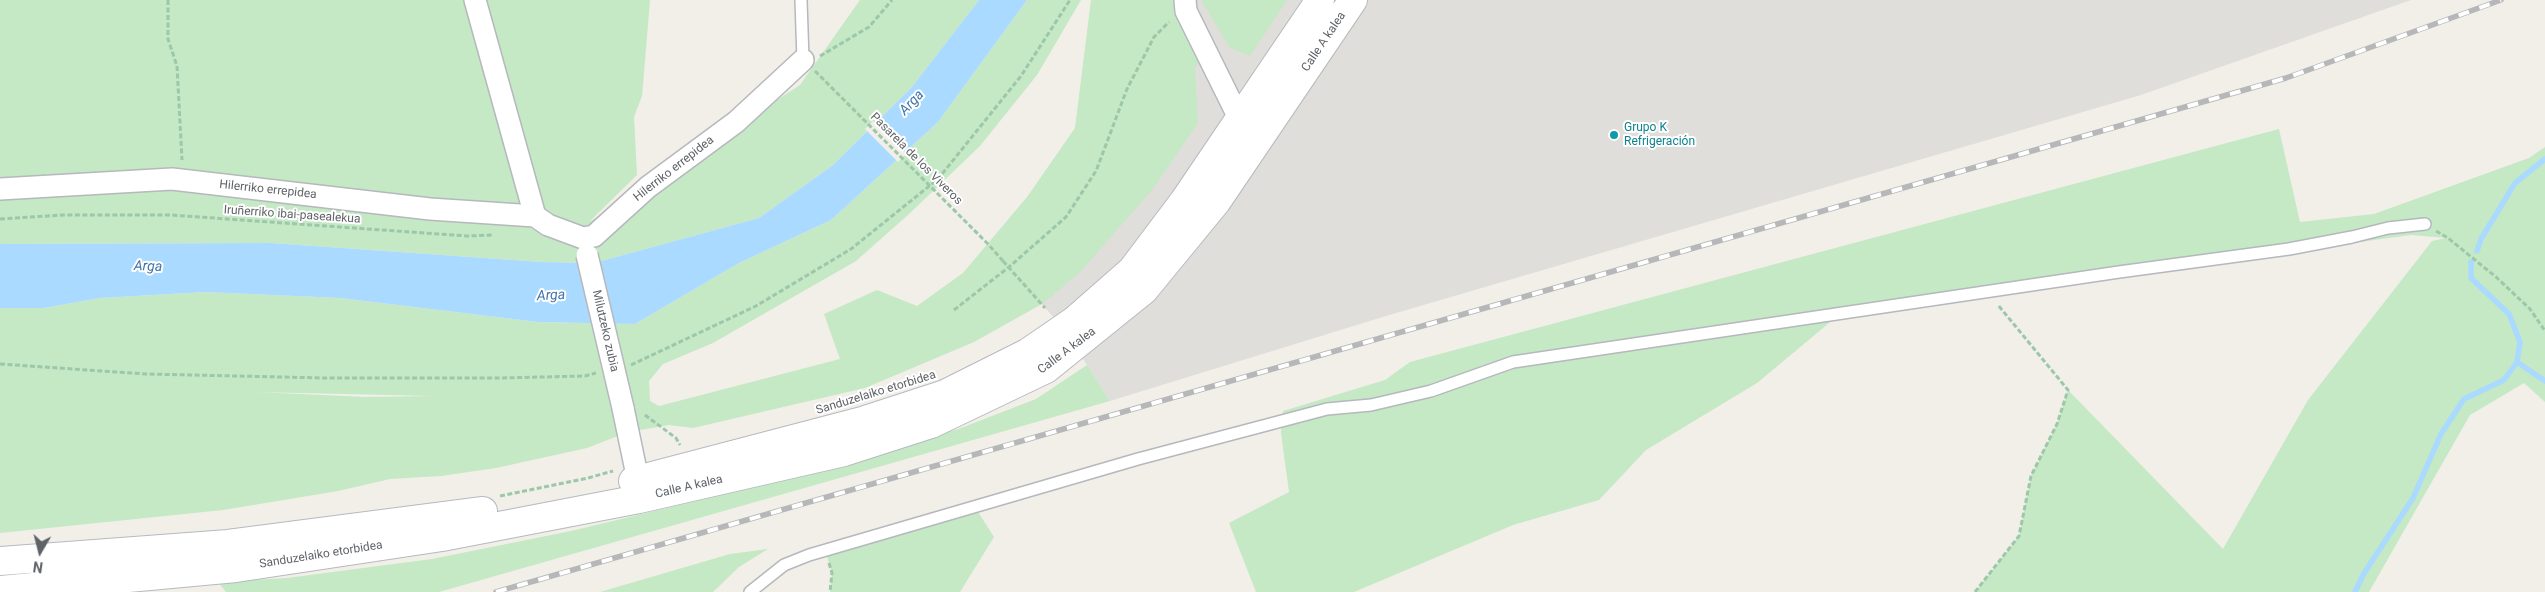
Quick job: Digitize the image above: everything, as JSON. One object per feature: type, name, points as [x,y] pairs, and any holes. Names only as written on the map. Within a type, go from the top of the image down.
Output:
[{"type":"main road","name":"Calle A kalea","points":[[637,479],[862,420],[945,394],[1027,353],[1075,320],[1132,270],[1184,201],[1320,0]]},
{"type":"main road","name":"Calle A kalea","points":[[637,479],[862,446],[931,424],[1046,369],[1144,290],[1217,200],[1353,0]]},
{"type":"main road","name":"Sanduzelaiko etorbidea","points":[[0,561],[192,546],[478,512],[637,479]]},
{"type":"main road","name":"Sanduzelaiko etorbidea","points":[[0,590],[86,586],[236,568],[412,541],[637,479]]},
{"type":"main road","points":[[0,570],[137,560],[192,546]]},
{"type":"street","points":[[475,0],[535,216]]},
{"type":"street","points":[[1186,5],[1239,118]]},
{"type":"street","name":"Hilerriko errepidea","points":[[0,190],[172,180],[184,181],[430,209],[535,216],[585,246],[648,187],[809,66]]},
{"type":"street","name":"Milutzeko zubia","points":[[585,246],[633,410],[637,479]]},
{"type":"lane","points":[[801,0],[809,66]]},
{"type":"lane","points":[[750,592],[784,566],[825,550],[1138,459],[1327,409],[1372,405],[1431,391],[1513,362],[1987,291],[2289,249],[2352,238],[2388,228],[2424,224]]},
{"type":"path","points":[[168,0],[168,39],[177,66],[184,181]]},
{"type":"path","points":[[809,66],[817,58],[869,28],[892,0]]},
{"type":"path","points":[[954,310],[1009,267],[1066,216],[1096,172],[1127,89],[1154,37],[1186,5]]},
{"type":"path","name":"Pasarela de los Viveros","points":[[809,66],[988,244],[1045,308]]},
{"type":"path","name":"Iruñerriko ibai-pasealekua","points":[[0,219],[63,214],[171,215],[467,236],[497,234]]},
{"type":"path","points":[[2424,224],[2448,238],[2496,277],[2530,310],[2545,331]]},
{"type":"path","points":[[1975,592],[2018,536],[2031,476],[2057,424],[2068,390],[1987,291]]},
{"type":"path","points":[[637,372],[638,363]]},
{"type":"path","points":[[633,410],[676,438],[680,446]]},
{"type":"path","points":[[672,448],[688,444]]},
{"type":"path","points":[[588,478],[622,468],[637,479]]},
{"type":"path","points":[[825,550],[832,573],[830,592]]},
{"type":"shaded area","points":[[1160,0],[2411,0],[2141,95],[1386,316],[1110,401],[1063,328],[1009,267]]},
{"type":"green space","points":[[0,0],[650,0],[642,96],[634,117],[637,175],[589,222],[800,85],[860,0],[979,0],[912,87],[833,165],[759,218],[594,263],[541,262],[271,243],[0,244]]},
{"type":"green space","points":[[1027,0],[1081,0],[1037,75],[980,146],[909,214],[856,261],[713,343],[663,364],[649,381],[650,401],[659,406],[840,359],[824,314],[877,290],[917,306],[963,273],[1027,197],[1075,128],[1091,0],[1172,0],[1199,62],[1195,68],[1198,123],[1152,190],[1080,272],[1042,304],[974,342],[865,388],[693,428],[669,425],[628,432],[587,448],[496,468],[441,476],[390,479],[338,491],[223,510],[0,533],[0,308],[44,308],[100,298],[206,292],[340,298],[538,322],[635,324],[739,263],[831,220],[938,122]],"holes":[[[256,392],[435,396],[366,397]]]},
{"type":"green space","points":[[1201,0],[1287,0],[1250,56],[1230,48]]},
{"type":"green space","points":[[2279,129],[2300,222],[2374,214],[2529,158],[2545,147],[2545,402],[2524,383],[2470,415],[2369,592],[1975,592],[2019,536],[2031,476],[2057,424],[2068,390],[2223,549],[2308,400],[2432,241],[2446,238],[2411,235],[1841,313],[1757,383],[1646,450],[1599,500],[1513,525],[1354,592],[1256,592],[1229,523],[1289,492],[1281,433],[1283,411],[1385,380],[1410,362]]},
{"type":"green space","points":[[1087,365],[1110,401],[439,592],[226,592],[218,582],[287,578],[432,559],[571,531],[821,471],[961,428],[1036,399]]},
{"type":"green space","points":[[975,507],[994,537],[960,592],[830,592],[832,573],[825,550]]},
{"type":"green space","points":[[768,549],[739,567],[713,592],[600,592],[730,554]]},
{"type":"water","name":"Arga","points":[[979,0],[1027,0],[938,122],[831,220],[739,263],[635,324],[538,322],[340,298],[206,292],[100,298],[44,308],[0,308],[0,244],[271,243],[541,262],[594,263],[759,218],[833,165],[912,87]]},
{"type":"pier","points":[[873,121],[906,154],[898,162],[865,129]]},
{"type":"waterway","points":[[2477,251],[2481,239],[2515,183],[2545,159]]},
{"type":"waterway","points":[[2355,592],[2363,575],[2413,498],[2441,434],[2464,399],[2504,380],[2517,362],[2520,342],[2509,314],[2471,278],[2471,262]]},
{"type":"waterway","points":[[2517,362],[2545,381]]},
{"type":"railway","points":[[496,592],[2286,78],[2501,0]]},
{"type":"place","name":"Grupo K Refrigeración","points":[[1614,135]]}]
